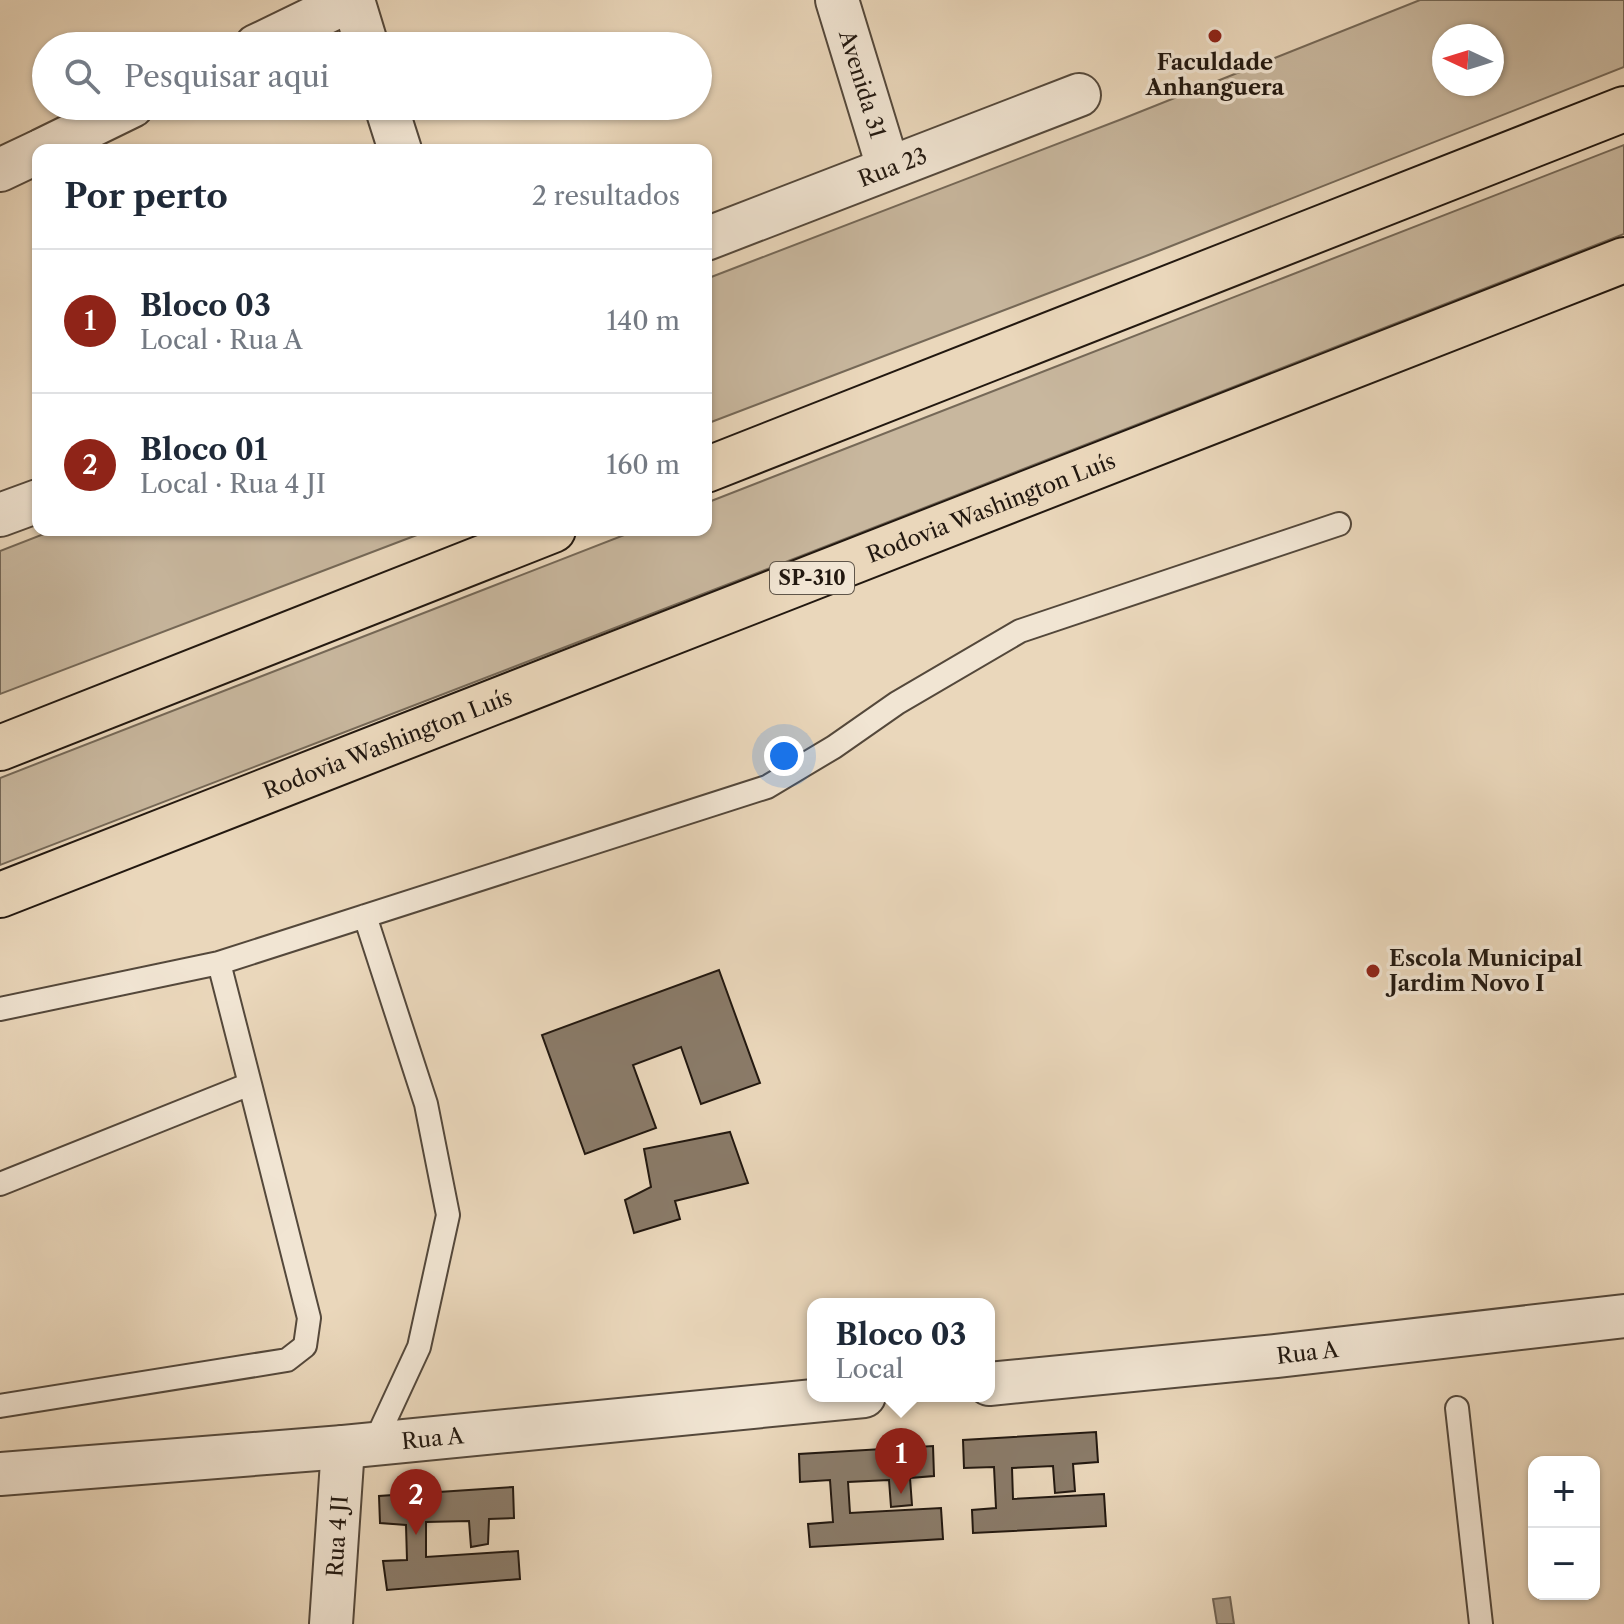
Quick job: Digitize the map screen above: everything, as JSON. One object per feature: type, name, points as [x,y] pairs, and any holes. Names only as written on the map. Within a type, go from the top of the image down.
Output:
[{"type":"highway","points":[[712,468],[1624,109]]},
{"type":"highway","name":"Rodovia Washington Luís","points":[[0,895],[1624,260]]},
{"type":"highway","points":[[0,748],[538,536]]},
{"type":"street","points":[[285,32],[352,0],[362,32]]},
{"type":"street","name":"Avenida 31","points":[[837,0],[888,167]]},
{"type":"street","name":"Rua 23","points":[[712,237],[1079,95]]},
{"type":"street","points":[[54,144],[103,120]]},
{"type":"street","points":[[390,120],[398,144]]},
{"type":"street","points":[[0,170],[32,155]]},
{"type":"street","points":[[0,515],[32,503]]},
{"type":"street","name":"Rua A","points":[[995,1383],[1276,1356],[1624,1316]]},
{"type":"street","name":"Rua A","points":[[0,1474],[359,1446],[807,1402]]},
{"type":"street","name":"Rua 4 JI","points":[[331,1624],[359,1446]]},
{"type":"lane","points":[[0,1009],[219,963],[767,787],[834,747],[897,703],[1020,631],[1339,524]]},
{"type":"lane","points":[[359,1446],[419,1347],[448,1215],[426,1104],[365,916]]},
{"type":"lane","points":[[0,1406],[287,1360],[305,1346],[309,1318],[219,963]]},
{"type":"lane","points":[[0,1184],[250,1084]]},
{"type":"lane","points":[[1457,1408],[1481,1624]]},
{"type":"shaded area","points":[[1420,0],[1624,0],[1624,67],[1151,254],[712,422],[712,277]]},
{"type":"shaded area","points":[[1624,145],[1624,234],[0,865],[0,778],[622,536],[712,536],[712,501]]},
{"type":"shaded area","points":[[39,536],[414,536],[0,694],[0,551]]},
{"type":"shaded area","points":[[1230,1597],[1234,1624],[1217,1624],[1213,1599]]},
{"type":"building","points":[[719,970],[760,1083],[701,1104],[681,1047],[633,1065],[656,1128],[585,1154],[542,1035]]},
{"type":"building","points":[[730,1132],[748,1183],[675,1201],[680,1219],[634,1233],[625,1200],[651,1187],[644,1149]]},
{"type":"building","points":[[1096,1432],[1098,1462],[1073,1464],[1075,1491],[1055,1493],[1053,1466],[1012,1468],[1013,1499],[1104,1494],[1106,1526],[973,1533],[972,1510],[996,1508],[994,1467],[964,1468],[963,1440]]},
{"type":"building","points":[[933,1446],[934,1476],[910,1478],[912,1505],[891,1507],[889,1480],[848,1482],[850,1513],[941,1508],[943,1539],[810,1547],[808,1524],[833,1522],[830,1480],[800,1482],[799,1454]]},
{"type":"building","points":[[513,1487],[514,1518],[489,1519],[488,1544],[471,1547],[469,1521],[426,1522],[426,1557],[518,1551],[520,1579],[387,1590],[383,1561],[407,1560],[406,1525],[380,1523],[379,1496]]},
{"type":"place","name":"Faculdade Anhanguera","points":[[1215,36]]},
{"type":"place","name":"Escola Municipal Jardim Novo I","points":[[1373,971]]},
{"type":"place","name":"Bloco 03","points":[[901,1494]]},
{"type":"place","name":"Bloco 01","points":[[416,1535]]}]
